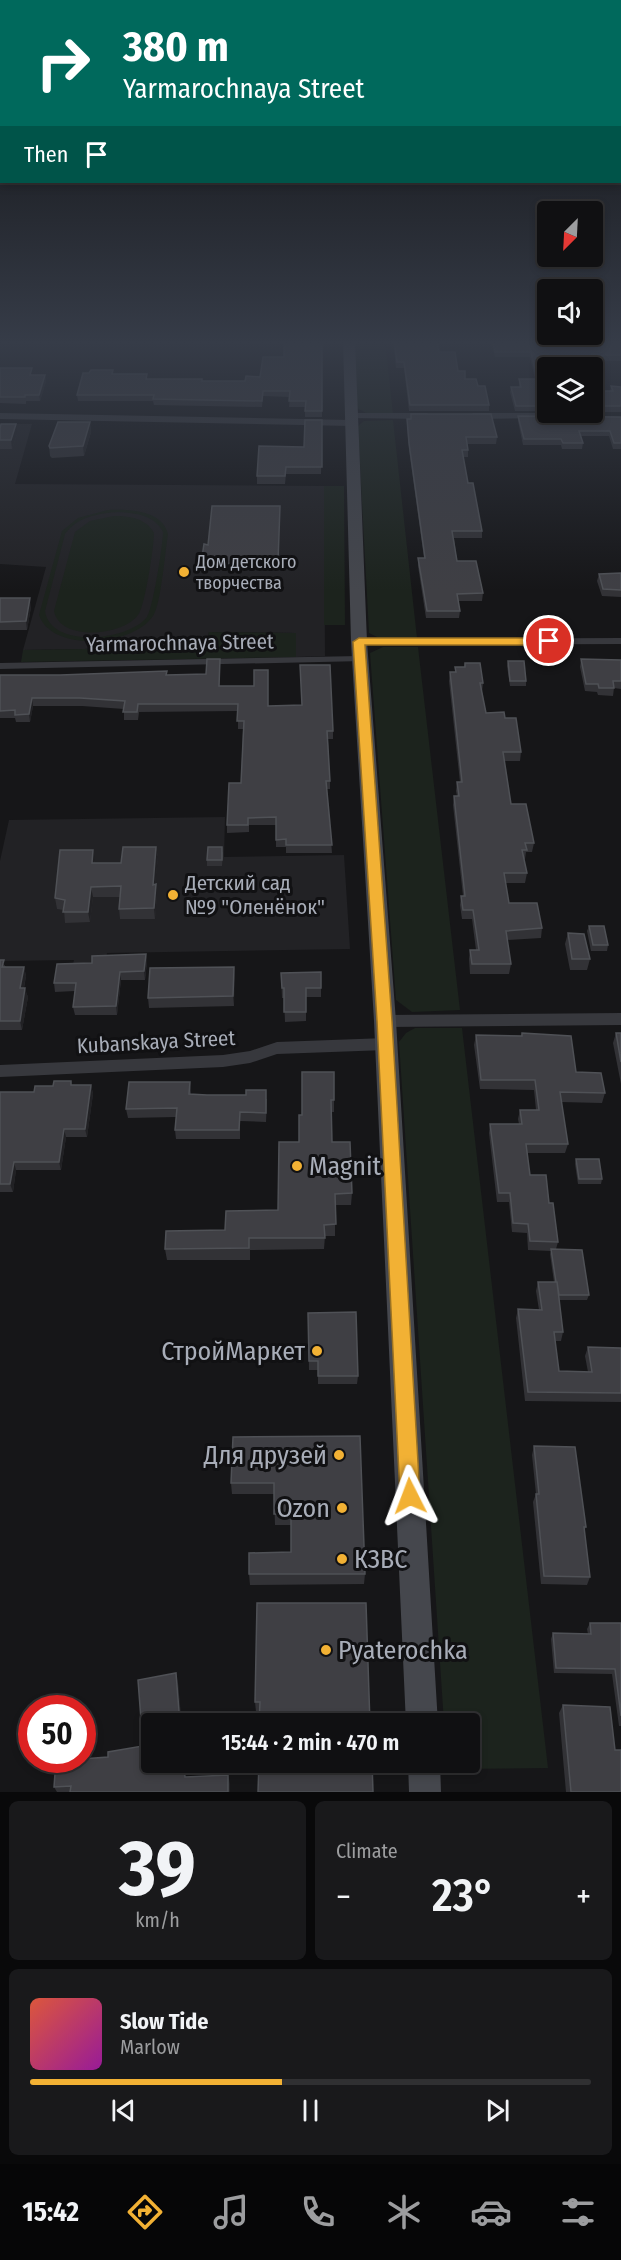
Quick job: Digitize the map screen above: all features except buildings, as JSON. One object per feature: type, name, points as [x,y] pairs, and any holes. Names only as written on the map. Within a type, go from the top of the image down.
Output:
[{"type":"main road","points":[[351,424],[359,650],[385,1021],[421,1713]]},
{"type":"main road","points":[[424,1773],[425,1792]]},
{"type":"street","name":"Yarmarochnaya Street","points":[[0,666],[621,641]]},
{"type":"street","points":[[385,1021],[621,1019]]},
{"type":"street","name":"Kubanskaya Street","points":[[0,1071],[223,1061],[250,1057],[277,1048],[386,1044]]},
{"type":"shaded area","name":"Дом детского творчества","points":[[0,424],[32,424],[15,484],[324,486],[325,656],[296,657],[295,633],[209,632],[207,647],[23,650],[46,567],[0,564]]},
{"type":"shaded area","points":[[361,424],[393,424],[417,638],[379,638],[369,633],[358,426]]},
{"type":"shaded area","points":[[324,486],[344,486],[345,625],[324,625]]},
{"type":"shaded area","points":[[108,510],[125,510],[152,516],[165,526],[168,534],[156,610],[143,626],[129,634],[112,639],[76,640],[59,635],[47,627],[39,615],[62,531],[78,518]],"holes":[[[119,512],[150,518],[163,532],[155,590],[147,617],[124,632],[108,636],[75,636],[61,631],[50,623],[45,611],[65,534],[70,528],[89,517]]]},
{"type":"shaded area","points":[[114,516],[131,517],[142,521],[154,533],[149,576],[141,610],[130,622],[119,628],[93,632],[68,628],[59,621],[54,611],[75,532],[90,521]]},
{"type":"shaded area","points":[[209,632],[296,633],[296,657],[21,662],[23,650],[207,647]]},
{"type":"shaded area","points":[[383,647],[418,647],[460,1010],[412,1012],[396,1000],[370,653]]},
{"type":"shaded area","name":"Детский сад №9 \"Оленёнок\"","points":[[225,817],[224,857],[344,855],[350,949],[107,953],[105,963],[73,964],[74,960],[0,961],[0,861],[9,820]]},
{"type":"shaded area","points":[[415,1028],[462,1028],[548,1768],[480,1769],[480,1713],[443,1713],[399,1042],[406,1033]]},
{"type":"place","name":"Дом детского творчества","points":[[184,572]]},
{"type":"place","name":"Детский сад №9 \"Оленёнок\"","points":[[173,895]]},
{"type":"place","name":"Magnit","points":[[297,1166]]},
{"type":"place","name":"СтройМаркет","points":[[317,1351]]},
{"type":"place","name":"Для друзей","points":[[339,1455]]},
{"type":"place","name":"Ozon","points":[[342,1508]]},
{"type":"place","name":"КЗВС","points":[[342,1559]]},
{"type":"place","name":"Pyaterochka","points":[[326,1650]]},
{"type":"route","points":[[410,1496],[385,1021],[359,642],[549,641]]}]
